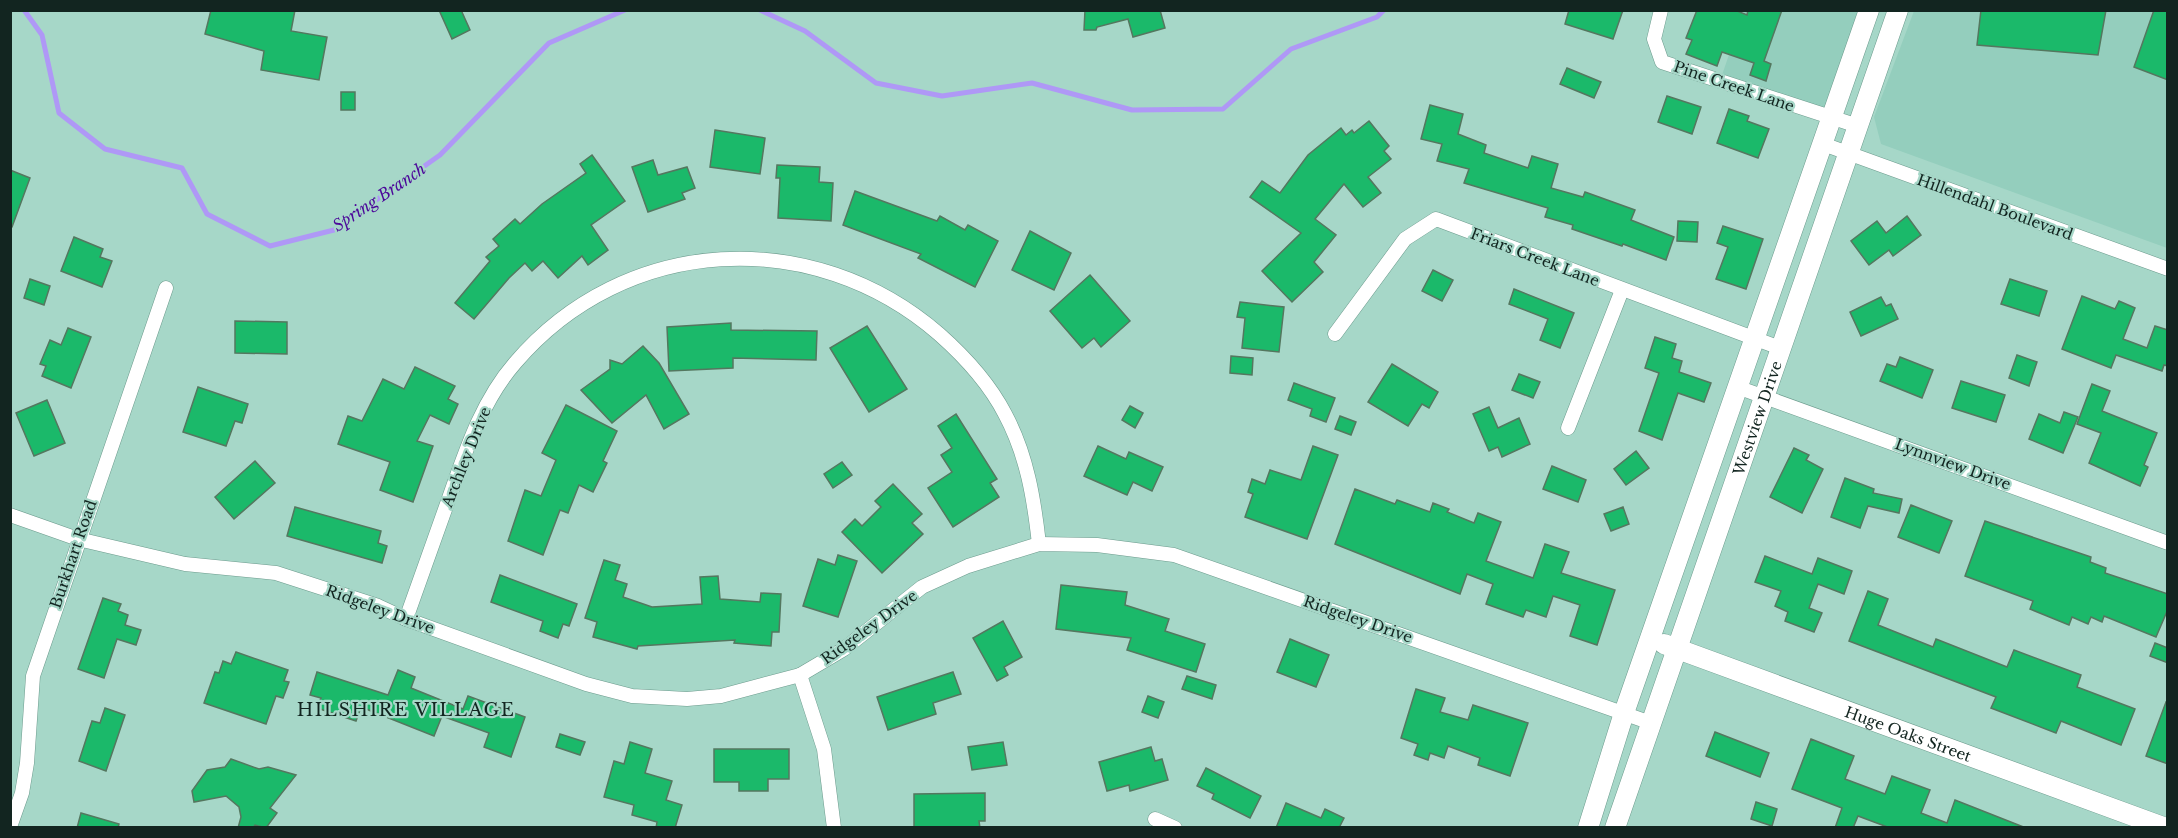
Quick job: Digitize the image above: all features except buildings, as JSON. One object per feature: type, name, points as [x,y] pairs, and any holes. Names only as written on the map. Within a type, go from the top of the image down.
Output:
[{"type":"main road","name":"Westview Drive","points":[[1588,828],[1624,713],[1869,10]]},
{"type":"main road","name":"Westview Drive","points":[[1615,828],[1898,10]]},
{"type":"main road","name":"Huge Oaks Street","points":[[1651,639],[2166,828]]},
{"type":"street","name":"Pine Creek Lane","points":[[1661,10],[1654,39],[1662,62],[1857,126]]},
{"type":"street","name":"Hillendahl Boulevard","points":[[1823,144],[2168,269]]},
{"type":"street","name":"Friars Creek Lane","points":[[1335,334],[1406,239],[1436,219],[1780,348]]},
{"type":"street","name":"Archley Drive","points":[[406,619],[467,446],[487,403],[514,363],[577,308],[629,279],[682,263],[739,257],[794,262],[848,278],[884,294],[921,319],[977,372],[1005,413],[1022,449],[1040,544]]},
{"type":"street","name":"Burkhart Road","points":[[10,827],[16,791],[27,763],[33,675],[166,288]]},
{"type":"street","points":[[1568,428],[1622,290]]},
{"type":"street","name":"Lynnview Drive","points":[[1737,387],[2168,543]]},
{"type":"street","name":"Ridgeley Drive","points":[[10,515],[78,539],[185,564],[276,573],[378,606],[406,619],[586,684],[632,696],[687,699],[721,696],[800,675],[844,649],[922,587],[968,566],[1040,544],[1096,545],[1174,555],[1651,723]]},
{"type":"street","points":[[800,675],[824,749],[834,828]]},
{"type":"street","points":[[1155,819],[1175,828]]},
{"type":"shaded area","points":[[1744,11],[1859,11],[1824,110],[1722,75]]},
{"type":"shaded area","points":[[1914,11],[2167,11],[2167,248],[1881,144],[1874,117]]},
{"type":"waterway","name":"Spring Branch","points":[[24,10],[42,35],[59,113],[105,149],[182,168],[207,214],[270,246],[334,230],[440,155],[549,43],[625,10]]},
{"type":"waterway","name":"Spring Branch","points":[[760,10],[805,31],[876,83],[942,96],[1032,83],[1132,110],[1223,109],[1291,49],[1377,17],[1384,10]]},
{"type":"district","name":"HILSHIRE VILLAGE","points":[[406,710]]}]
